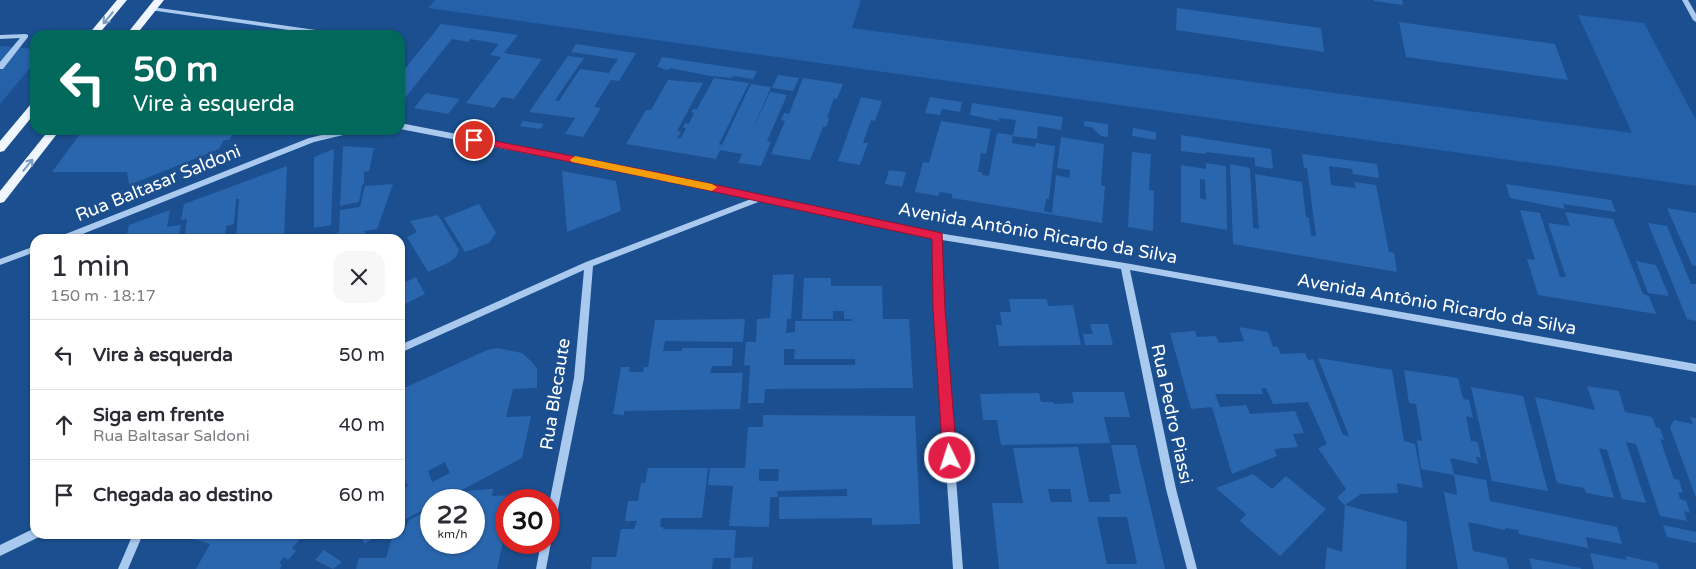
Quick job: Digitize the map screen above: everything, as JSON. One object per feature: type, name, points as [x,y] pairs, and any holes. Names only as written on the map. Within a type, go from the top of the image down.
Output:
[{"type":"main road","points":[[97,30],[122,0]]},
{"type":"main road","points":[[135,30],[159,0]]},
{"type":"main road","points":[[0,148],[30,112]]},
{"type":"main road","points":[[0,199],[51,135]]},
{"type":"street","points":[[1685,0],[1696,20]]},
{"type":"street","points":[[152,9],[302,30]]},
{"type":"street","points":[[0,37],[26,36],[0,67]]},
{"type":"street","points":[[405,127],[761,198]]},
{"type":"street","name":"Rua Baltasar Saldoni","points":[[73,234],[312,140],[332,135]]},
{"type":"street","points":[[405,347],[589,264],[761,198]]},
{"type":"street","name":"Avenida Antônio Ricardo da Silva","points":[[761,198],[938,236],[1125,266],[1696,368]]},
{"type":"street","points":[[938,236],[939,309],[958,569]]},
{"type":"street","points":[[0,262],[30,251]]},
{"type":"street","name":"Rua Blecaute","points":[[557,489],[579,378],[589,264]]},
{"type":"street","name":"Rua Pedro Piassi","points":[[1125,266],[1171,489],[1192,569]]},
{"type":"street","points":[[0,550],[30,535]]},
{"type":"street","points":[[123,569],[136,539]]},
{"type":"street","points":[[541,569],[544,554]]},
{"type":"shaded area","points":[[435,0],[861,0],[852,28],[1632,133],[1578,15],[1644,23],[1696,120],[1696,186],[428,8]]},
{"type":"shaded area","points":[[0,46],[30,49],[30,68],[0,104]]},
{"type":"building","points":[[1402,0],[1403,5],[1374,1]]},
{"type":"building","points":[[1177,8],[1321,28],[1324,52],[1176,30]]},
{"type":"building","points":[[1399,22],[1555,44],[1568,80],[1406,57]]},
{"type":"building","points":[[441,24],[518,35],[504,53],[542,59],[514,99],[502,97],[494,108],[466,103],[501,57],[490,55],[499,44],[470,39],[469,42],[452,39],[405,98],[405,69]]},
{"type":"building","points":[[576,44],[636,53],[619,81],[611,80],[594,107],[601,108],[583,137],[565,134],[575,118],[529,112],[568,56],[584,58],[555,100],[559,101],[580,69],[609,73],[618,59],[571,52]]},
{"type":"building","points":[[662,57],[757,71],[753,79],[733,76],[732,78],[710,76],[670,68],[668,70],[657,67]]},
{"type":"building","points":[[778,75],[799,78],[793,91],[772,88]]},
{"type":"building","points":[[714,78],[749,83],[719,144],[722,145],[751,84],[771,87],[749,138],[770,92],[787,95],[767,141],[771,142],[761,166],[738,163],[742,154],[720,150],[716,159],[626,144],[646,110],[651,110],[668,80],[703,83],[677,131],[681,132],[677,138],[681,138],[686,128],[683,128],[685,123],[689,124],[694,113],[691,112],[693,109],[697,109]]},
{"type":"building","points":[[803,78],[843,84],[837,99],[834,98],[826,127],[823,127],[810,160],[771,154],[785,121],[781,120],[784,113],[789,114]]},
{"type":"building","points":[[426,93],[460,99],[448,114],[414,108]]},
{"type":"building","points":[[861,97],[882,101],[875,121],[871,120],[863,143],[868,143],[860,165],[838,161]]},
{"type":"building","points":[[930,97],[962,102],[960,112],[942,109],[940,115],[925,113]]},
{"type":"building","points":[[972,103],[1063,117],[1061,130],[1038,126],[1037,139],[1013,136],[1016,120],[999,118],[999,121],[970,115]]},
{"type":"building","points":[[523,121],[544,124],[540,129],[520,126]]},
{"type":"building","points":[[941,121],[991,129],[986,154],[981,153],[978,172],[982,172],[982,175],[989,176],[997,133],[1013,135],[1012,143],[1035,147],[1036,143],[1055,146],[1049,199],[1046,199],[1044,211],[1052,213],[1056,175],[1069,178],[1070,170],[1057,168],[1061,137],[1104,144],[1101,186],[1105,186],[1102,223],[952,198],[952,194],[940,192],[938,196],[915,192],[923,162],[929,163]]},
{"type":"building","points":[[1084,121],[1108,124],[1108,137],[1101,136],[1091,127],[1084,126]]},
{"type":"building","points":[[1133,128],[1156,132],[1156,140],[1132,136]]},
{"type":"building","points":[[79,135],[232,135],[229,140],[224,140],[219,149],[129,185],[127,172],[52,172]]},
{"type":"building","points":[[1181,135],[1271,149],[1273,169],[1255,166],[1255,158],[1181,151]]},
{"type":"building","points":[[343,146],[374,148],[369,171],[364,172],[364,184],[362,185],[359,202],[340,206]]},
{"type":"building","points":[[334,149],[331,225],[314,228],[314,157]]},
{"type":"building","points":[[1132,152],[1151,154],[1149,190],[1154,191],[1153,231],[1128,227]]},
{"type":"building","points":[[1302,154],[1377,164],[1379,178],[1353,174],[1352,169],[1329,166],[1331,185],[1356,188],[1354,182],[1376,185],[1389,252],[1394,253],[1397,272],[1233,244],[1230,164],[1250,168],[1253,228],[1259,229],[1255,174],[1302,182],[1306,217],[1309,218],[1311,236],[1316,236],[1307,168],[1304,168]]},
{"type":"building","points":[[1206,163],[1226,166],[1227,230],[1181,222],[1181,165],[1206,169]],"holes":[[[1200,179],[1205,180],[1206,200],[1200,198]]]},
{"type":"building","points":[[287,166],[284,234],[236,234],[239,199],[236,199],[234,224],[226,226],[225,234],[185,234],[187,219],[181,220],[184,204]]},
{"type":"building","points":[[889,170],[906,172],[902,187],[885,184]]},
{"type":"building","points":[[562,171],[616,181],[621,211],[567,232]]},
{"type":"building","points":[[393,184],[377,229],[364,231],[366,234],[334,234],[339,232],[340,210],[360,207],[365,186]]},
{"type":"building","points":[[1506,184],[1611,200],[1616,212],[1563,204],[1565,209],[1510,198]]},
{"type":"building","points":[[479,204],[496,233],[489,243],[465,252],[444,218]]},
{"type":"building","points":[[1667,208],[1696,213],[1696,266],[1692,265]]},
{"type":"building","points":[[170,210],[167,227],[181,225],[179,234],[127,234],[129,225]]},
{"type":"building","points":[[1520,210],[1540,213],[1560,277],[1566,277],[1548,223],[1570,226],[1565,212],[1613,219],[1643,294],[1649,296],[1656,314],[1538,295],[1527,259],[1535,260]]},
{"type":"building","points":[[438,215],[459,250],[456,257],[450,262],[428,272],[407,237],[417,232],[410,221]]},
{"type":"building","points":[[1648,223],[1667,226],[1691,284],[1696,284],[1696,321],[1687,319]]},
{"type":"building","points":[[1636,261],[1656,265],[1669,296],[1648,293]]},
{"type":"building","points":[[794,274],[791,319],[787,319],[786,333],[795,332],[795,321],[852,321],[852,319],[844,319],[844,311],[833,311],[833,319],[802,319],[804,278],[831,278],[831,286],[882,286],[883,319],[909,319],[913,388],[765,389],[764,403],[748,403],[750,366],[744,365],[746,342],[756,342],[757,319],[770,318],[773,275]],"holes":[[[784,349],[795,349],[794,359],[855,359],[855,365],[784,365]]]},
{"type":"building","points":[[416,277],[425,294],[405,304],[405,282]]},
{"type":"building","points":[[1009,299],[1047,299],[1048,306],[1073,305],[1081,345],[999,346],[996,325],[1002,325],[1000,312],[1011,312]]},
{"type":"building","points":[[745,319],[743,342],[665,341],[663,351],[682,351],[682,348],[733,348],[732,366],[712,366],[710,373],[743,373],[740,409],[624,411],[624,415],[613,414],[621,367],[630,367],[629,372],[643,372],[644,367],[648,367],[655,320]]},
{"type":"building","points":[[1090,324],[1108,324],[1113,345],[1085,345],[1083,334],[1093,334]]},
{"type":"building","points":[[1239,327],[1268,332],[1273,347],[1277,346],[1281,354],[1305,353],[1308,360],[1313,359],[1343,435],[1349,436],[1318,358],[1392,370],[1404,441],[1415,444],[1423,488],[1397,483],[1398,493],[1361,494],[1345,505],[1337,498],[1346,489],[1318,448],[1327,444],[1308,402],[1273,404],[1266,388],[1261,389],[1263,394],[1215,394],[1220,407],[1246,405],[1250,414],[1295,411],[1304,433],[1293,434],[1298,447],[1274,449],[1277,456],[1232,474],[1212,407],[1191,409],[1170,333],[1195,331],[1197,337],[1216,336],[1219,343],[1244,341]]},
{"type":"building","points":[[497,348],[522,353],[533,363],[537,369],[537,388],[513,389],[506,417],[531,416],[522,458],[464,489],[420,489],[420,512],[405,519],[405,488],[408,486],[405,479],[405,388],[487,350]],"holes":[[[445,462],[450,473],[432,482],[428,471]]]},
{"type":"building","points":[[1404,370],[1458,378],[1463,399],[1469,400],[1473,418],[1466,416],[1471,441],[1478,442],[1481,458],[1476,457],[1478,464],[1450,458],[1454,474],[1486,480],[1490,501],[1617,527],[1622,544],[1586,537],[1588,548],[1519,534],[1518,530],[1505,528],[1505,530],[1468,522],[1473,551],[1506,558],[1509,569],[1458,569],[1444,492],[1457,495],[1454,475],[1421,469],[1417,440],[1422,441],[1416,404],[1409,403]]},
{"type":"building","points":[[1587,386],[1619,391],[1625,412],[1652,417],[1656,427],[1660,428],[1664,440],[1660,439],[1674,479],[1679,480],[1683,493],[1678,492],[1680,499],[1686,501],[1690,513],[1684,511],[1687,521],[1660,516],[1636,444],[1626,442],[1646,503],[1622,499],[1607,450],[1599,448],[1614,498],[1586,493],[1584,488],[1557,483],[1535,397],[1595,410]]},
{"type":"building","points":[[1471,387],[1523,396],[1548,491],[1492,481]]},
{"type":"building","points":[[1072,392],[1124,392],[1130,417],[1104,417],[1110,443],[1001,445],[997,420],[983,420],[980,394],[1039,393],[1041,402],[1053,402],[1054,404],[1074,403]]},
{"type":"building","points":[[763,415],[915,416],[920,524],[872,525],[872,518],[779,519],[779,497],[847,496],[847,489],[777,491],[778,497],[770,497],[769,527],[729,526],[733,486],[708,485],[710,468],[745,468],[748,427],[763,427]],"holes":[[[759,469],[779,469],[778,481],[759,481]]]},
{"type":"building","points":[[1690,417],[1696,418],[1696,498],[1670,427],[1674,420],[1693,424]]},
{"type":"building","points":[[1111,445],[1136,445],[1165,569],[999,569],[992,503],[1023,503],[1013,448],[1078,447],[1089,502],[1110,502],[1109,494],[1121,494]],"holes":[[[1048,489],[1070,489],[1072,502],[1051,502]],[[1097,517],[1127,517],[1137,564],[1107,564]]]},
{"type":"building","points":[[648,468],[708,468],[702,518],[661,518],[660,527],[663,527],[663,529],[736,530],[734,558],[753,557],[752,569],[730,569],[731,558],[713,558],[712,569],[591,569],[592,557],[616,557],[621,529],[634,529],[637,521],[625,521],[628,501],[638,501],[641,483],[645,483]]},
{"type":"building","points":[[1253,474],[1272,489],[1286,476],[1326,509],[1280,556],[1240,521],[1246,514],[1216,488]]},
{"type":"building","points":[[493,489],[492,496],[495,496],[495,554],[500,554],[497,569],[356,569],[359,558],[386,558],[392,539],[405,539],[405,529],[409,520],[420,514],[420,554],[485,554],[485,490]]},
{"type":"building","points":[[1345,505],[1407,522],[1406,569],[1325,569],[1327,547],[1342,552]]},
{"type":"building","points":[[1663,525],[1696,532],[1696,543],[1667,537]]},
{"type":"building","points":[[192,539],[300,539],[292,548],[296,551],[288,560],[284,557],[279,563],[282,564],[280,569],[196,569],[210,544]]},
{"type":"building","points":[[362,539],[372,539],[365,544]]},
{"type":"building","points":[[324,550],[342,562],[333,569],[315,560]]},
{"type":"building","points":[[1590,553],[1627,560],[1625,556],[1657,563],[1659,569],[1594,569]]},
{"type":"building","points":[[1529,558],[1581,568],[1581,569],[1532,569]]},
{"type":"slow traffic","points":[[575,160],[712,187]]},
{"type":"route","points":[[474,140],[660,176],[938,236],[939,309],[950,458]]}]
